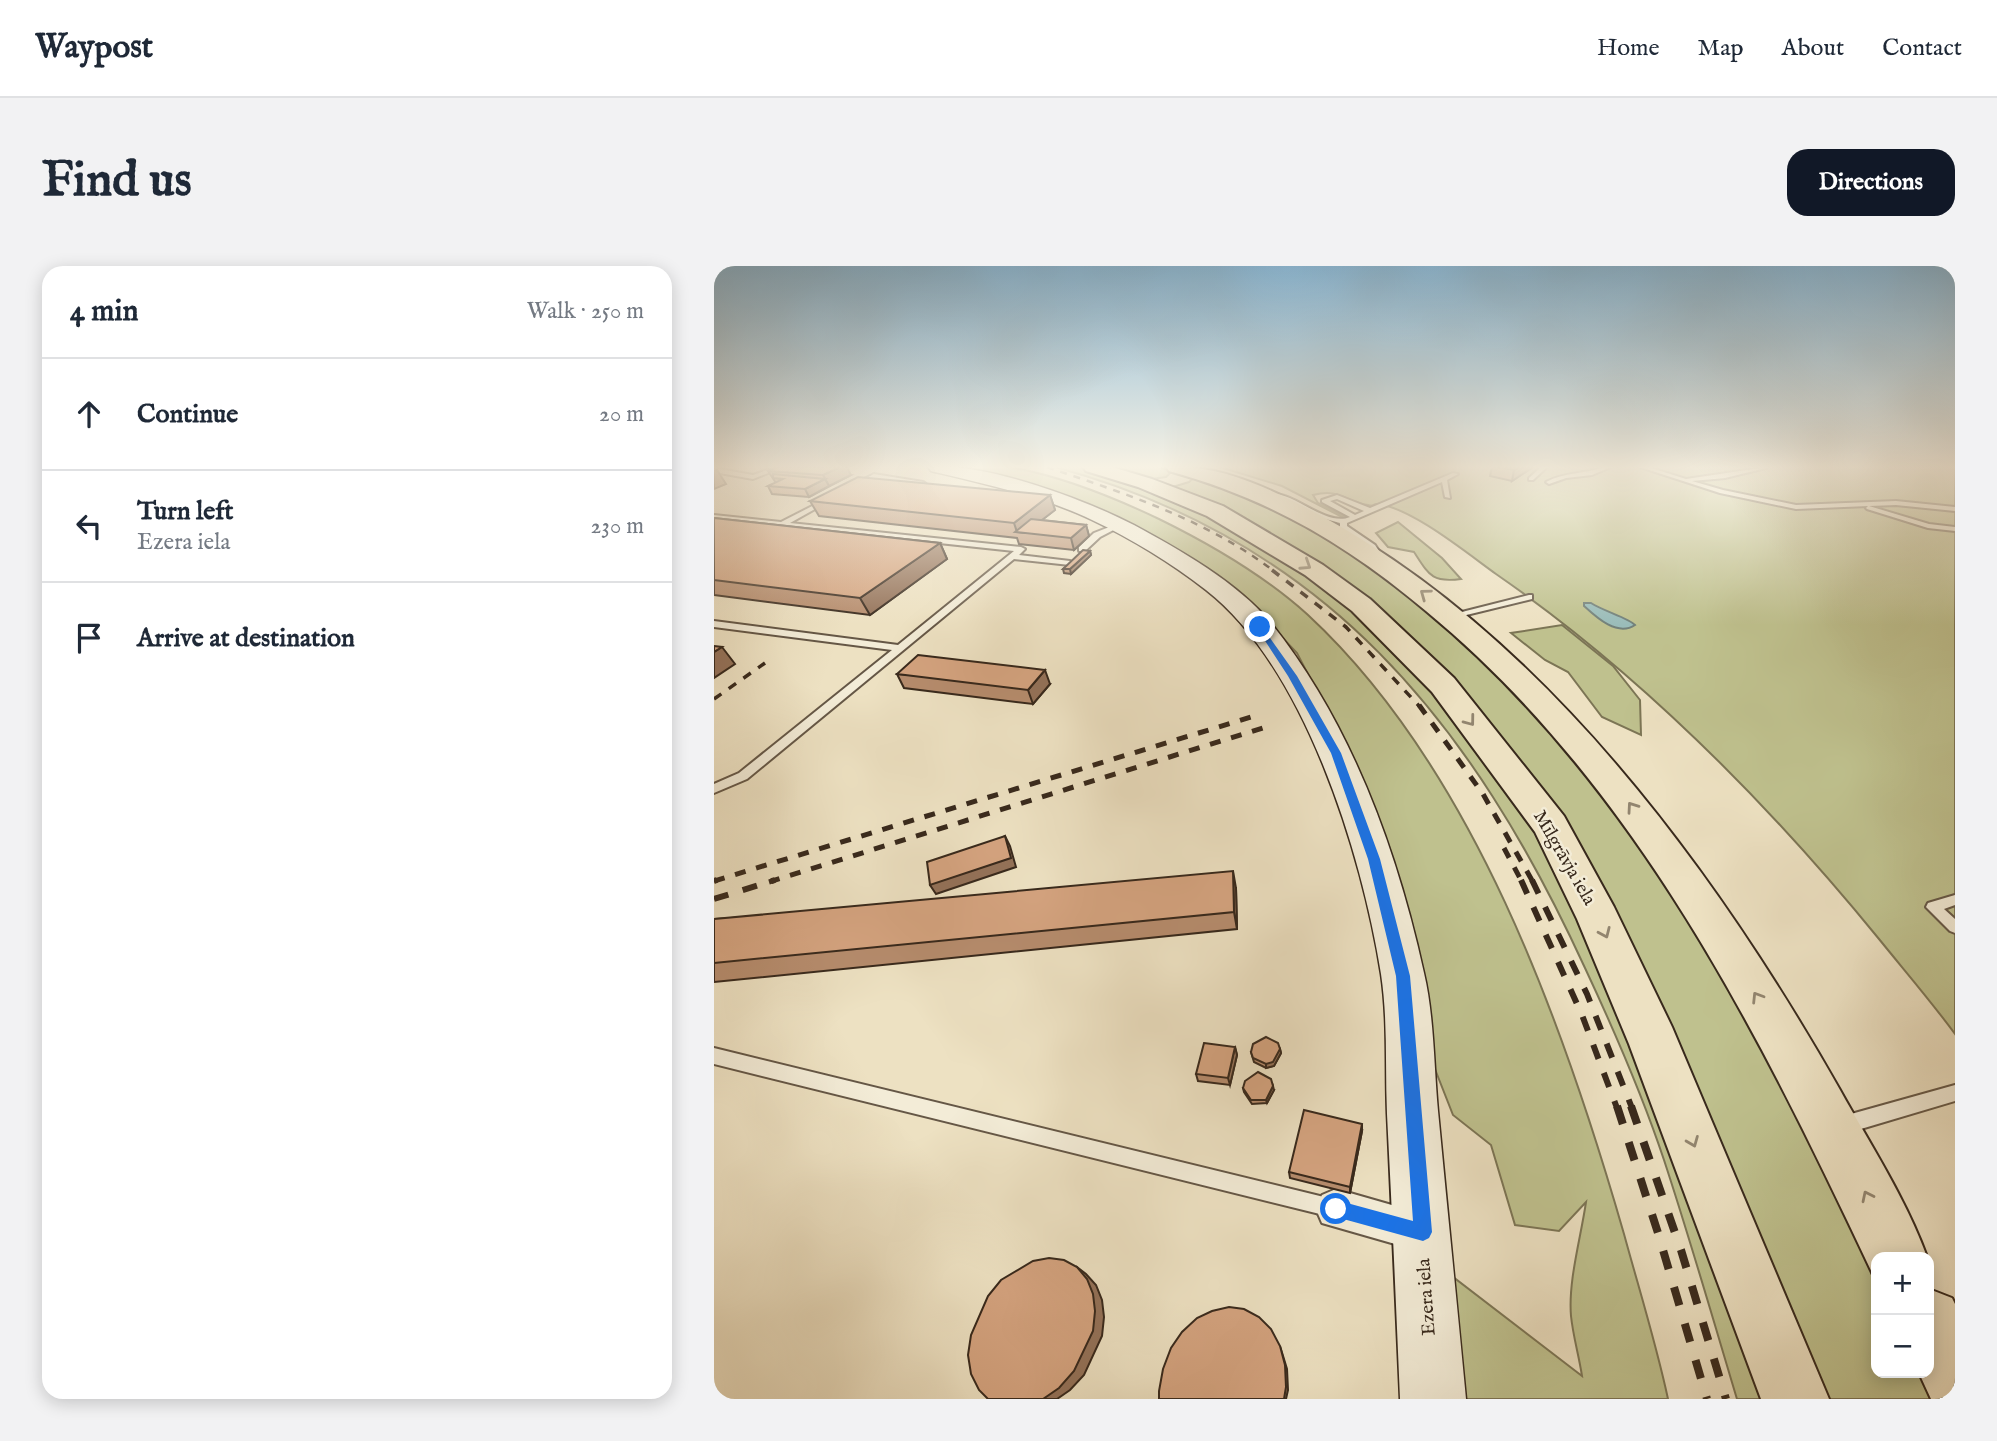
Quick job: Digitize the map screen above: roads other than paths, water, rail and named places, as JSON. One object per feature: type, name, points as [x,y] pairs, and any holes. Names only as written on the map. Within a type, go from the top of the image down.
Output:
[{"type":"main road","name":"Mīlgrāvja iela","points":[[1230,520],[1314,570],[1361,605],[1443,685],[1551,826],[1599,919],[1654,1044],[1795,1399]]},
{"type":"main road","points":[[1318,520],[1454,615],[1524,680],[1619,790],[1696,898],[1769,1015],[1833,1128],[1895,1252]]},
{"type":"main road","points":[[1934,1331],[1955,1375]]},
{"type":"street","name":"Ezera iela","points":[[1107,520],[1162,549],[1216,586],[1260,627],[1336,753],[1374,859],[1403,976],[1433,1399]]},
{"type":"street","points":[[1336,1209],[1423,1232]]},
{"type":"lane","points":[[714,789],[743,776],[1021,549],[742,520]]},
{"type":"lane","points":[[782,524],[790,520]]},
{"type":"lane","points":[[1333,520],[1343,522],[1348,520]]},
{"type":"lane","points":[[1908,520],[1928,526],[1955,529]]},
{"type":"lane","points":[[1343,522],[1343,527],[1372,547],[1383,564]]},
{"type":"lane","points":[[1082,549],[1097,535],[1119,525]]},
{"type":"lane","points":[[1012,556],[1069,562]]},
{"type":"lane","points":[[1454,615],[1529,597]]},
{"type":"lane","points":[[717,627],[899,648]]},
{"type":"lane","points":[[1955,900],[1933,907],[1955,926]]},
{"type":"lane","points":[[714,1056],[1336,1209]]},
{"type":"lane","points":[[1833,1128],[1955,1093]]},
{"type":"water","points":[[1584,603],[1591,603],[1635,625],[1621,629],[1607,624],[1584,606]]},
{"type":"railway","points":[[1187,520],[1222,537],[1275,572]]},
{"type":"railway","points":[[1272,570],[1346,627],[1420,707]]},
{"type":"railway","points":[[714,699],[765,663]]},
{"type":"railway","points":[[1419,705],[1483,794],[1533,882]]},
{"type":"railway","points":[[717,880],[714,881],[1261,714]]},
{"type":"railway","points":[[769,882],[1269,726]]},
{"type":"railway","points":[[1504,848],[1521,881]]},
{"type":"railway","points":[[714,899],[775,880]]},
{"type":"railway","points":[[1521,881],[1582,1015],[1617,1108]]},
{"type":"railway","points":[[1533,882],[1587,994],[1632,1108]]},
{"type":"railway","points":[[1617,1106],[1707,1399]]},
{"type":"railway","points":[[1631,1106],[1681,1250],[1726,1399]]}]
